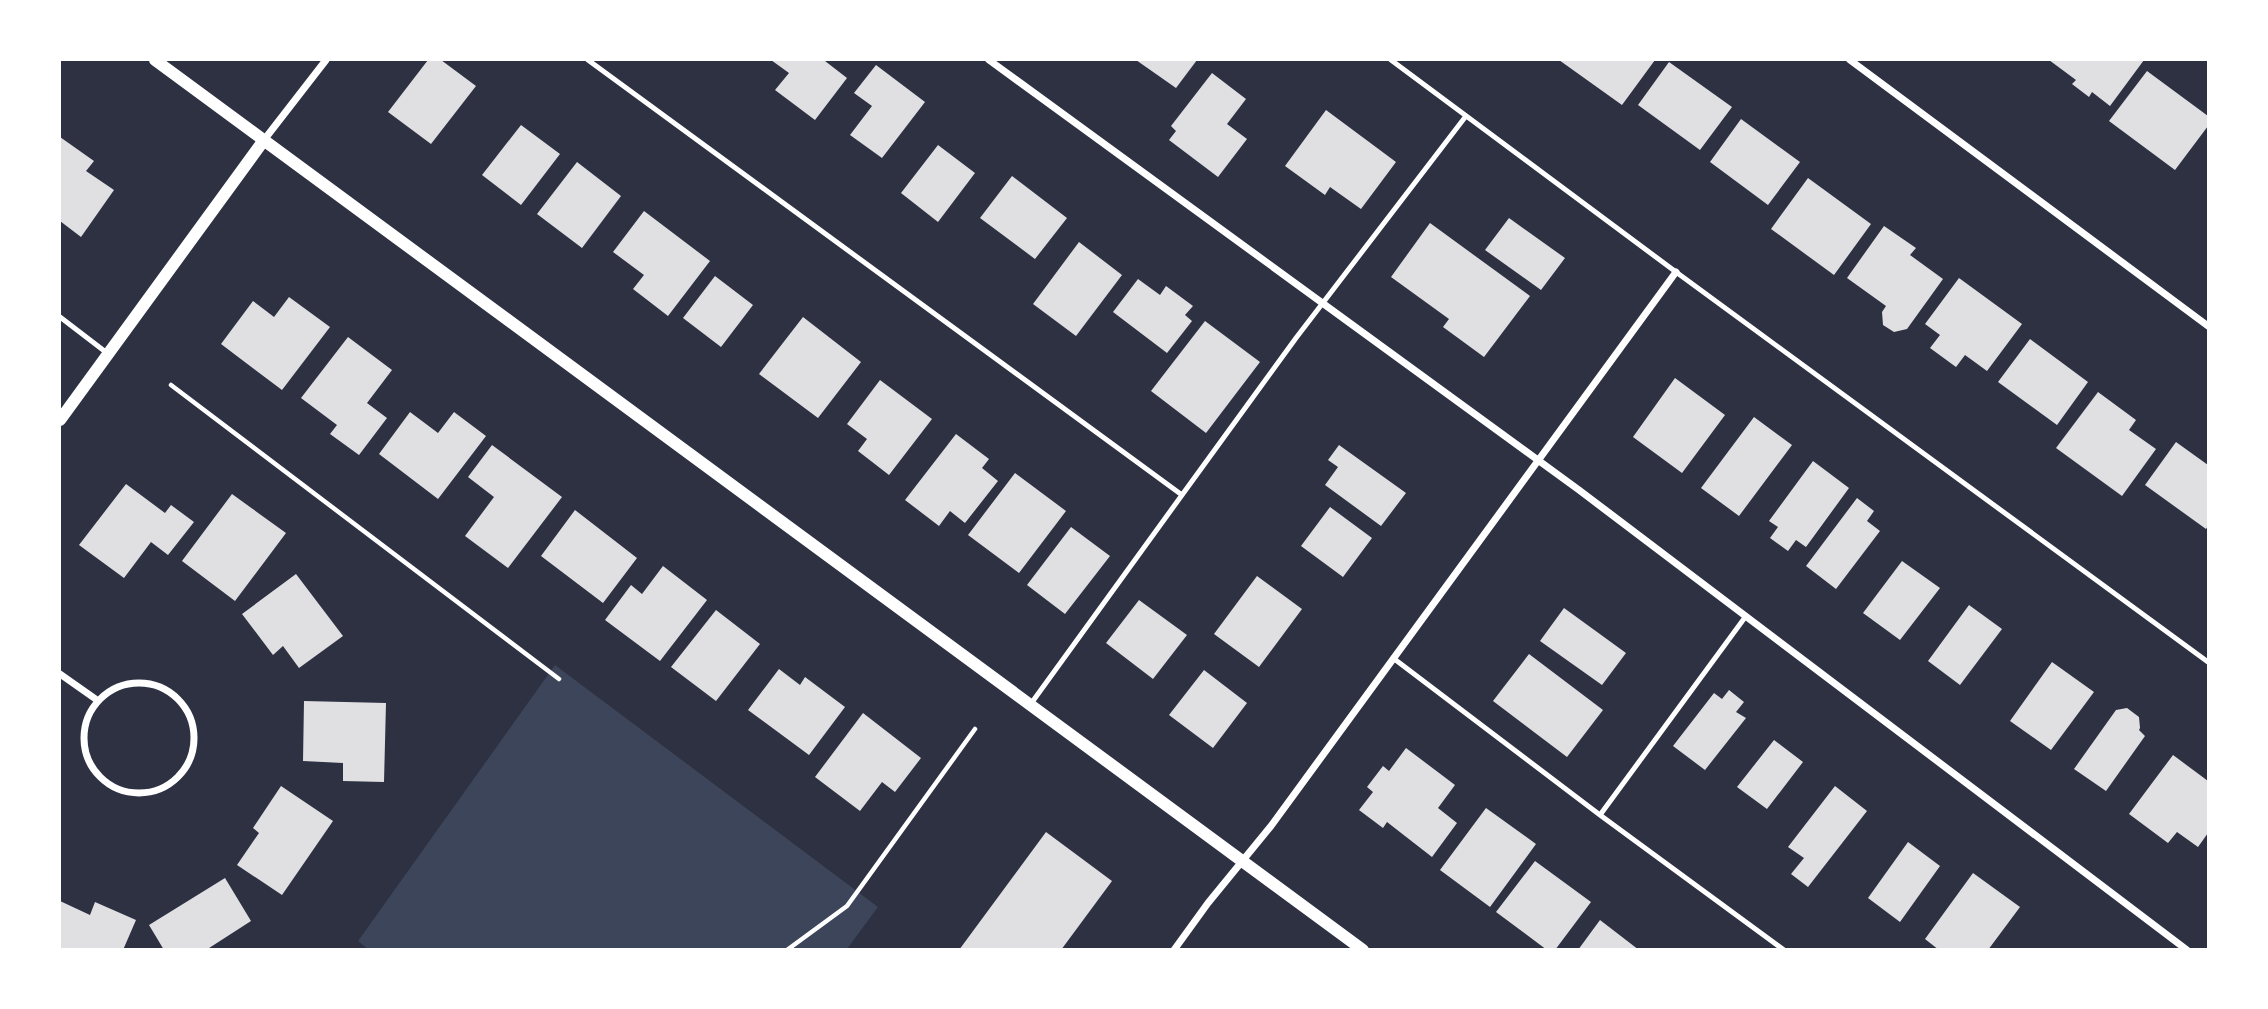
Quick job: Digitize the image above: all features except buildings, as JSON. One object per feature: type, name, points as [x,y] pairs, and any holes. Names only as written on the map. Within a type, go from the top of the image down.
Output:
[{"type":"street","points":[[155,60],[1363,950]]},
{"type":"street","points":[[60,420],[264,140],[326,60]]},
{"type":"street","points":[[989,60],[1537,460],[2187,950]]},
{"type":"street","points":[[1850,60],[2208,326]]},
{"type":"street","points":[[1174,950],[1393,659],[1676,272]]},
{"type":"street","points":[[60,674],[97,700]]},
{"type":"street","points":[[128,682],[156,684],[178,697],[189,712],[194,728],[194,749],[188,765],[175,780],[157,790],[141,793],[120,790],[98,776],[84,749],[85,722],[97,700],[128,682]]},
{"type":"lane","points":[[588,60],[1182,495]]},
{"type":"lane","points":[[1391,60],[2208,662]]},
{"type":"lane","points":[[1030,705],[1323,303],[1466,116]]},
{"type":"lane","points":[[60,317],[108,353]]},
{"type":"lane","points":[[1600,814],[1745,616]]},
{"type":"lane","points":[[1393,659],[1784,950]]},
{"type":"path","points":[[171,385],[559,679]]},
{"type":"path","points":[[787,950],[847,906],[975,729]]},
{"type":"shaded area","points":[[555,665],[878,907],[847,949],[369,950],[358,941]]}]
